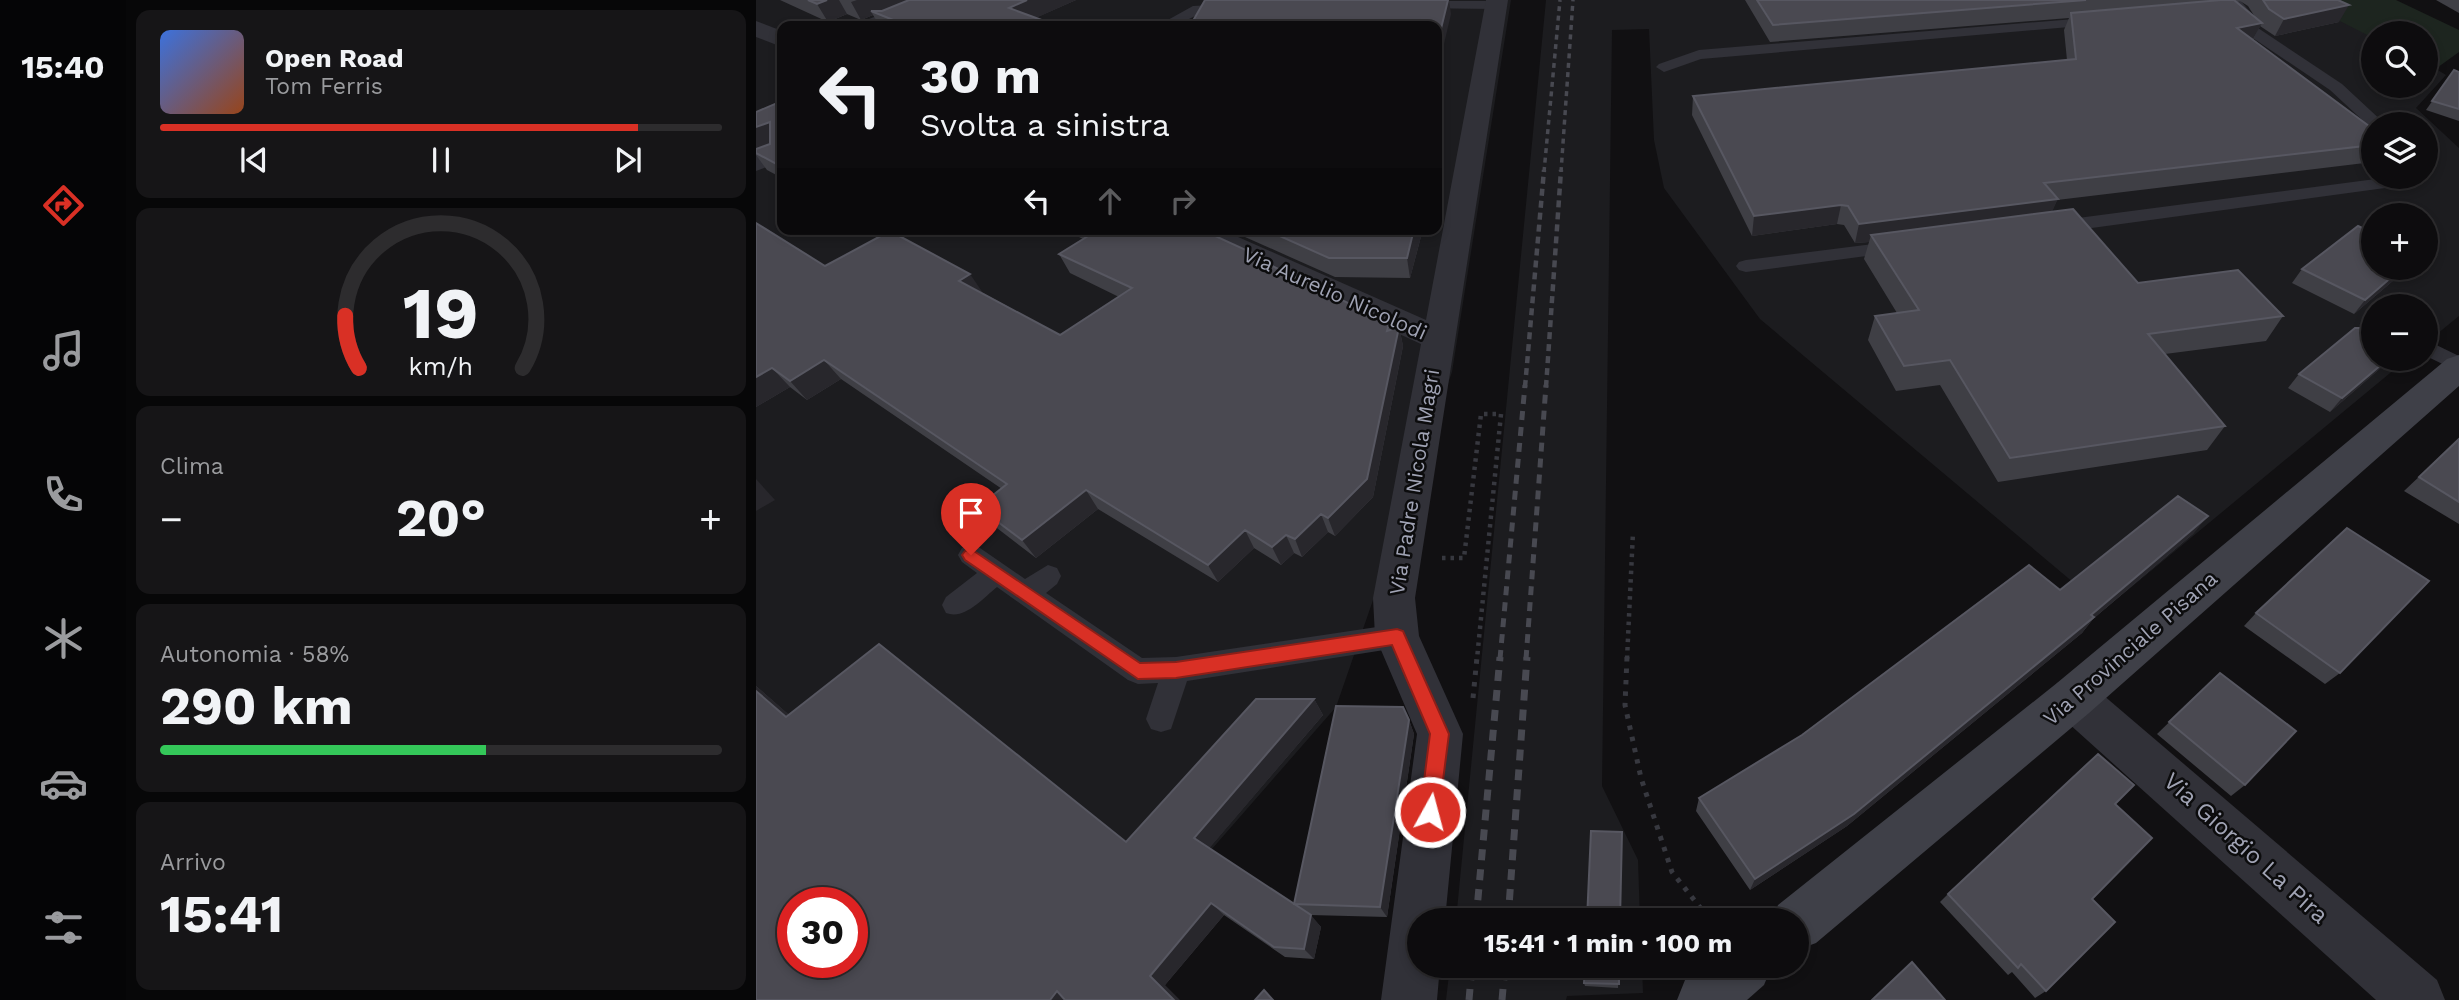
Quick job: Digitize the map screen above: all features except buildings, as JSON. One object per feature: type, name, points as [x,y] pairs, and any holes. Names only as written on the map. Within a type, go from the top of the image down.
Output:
[{"type":"street","points":[[884,21],[936,0]]},
{"type":"street","name":"Via Padre Nicola Magri","points":[[1409,1000],[1440,734],[1397,636],[1394,598],[1497,2]]},
{"type":"street","points":[[756,28],[777,38]]},
{"type":"street","points":[[756,163],[777,153]]},
{"type":"street","name":"Via Aurelio Nicolodi","points":[[1208,235],[1438,339]]},
{"type":"street","name":"Via Provinciale Pisana","points":[[1809,913],[2073,698],[2459,366]]},
{"type":"street","name":"Via Giorgio La Pira","points":[[2073,698],[2131,746],[2417,1000]]},
{"type":"street","points":[[1705,1000],[1731,978]]},
{"type":"lane","points":[[1398,5],[1497,2]]},
{"type":"lane","points":[[2230,5],[2244,13],[2249,29],[2336,87],[2364,112]]},
{"type":"lane","points":[[1174,21],[1198,9],[1251,8]]},
{"type":"lane","points":[[1664,67],[1699,55],[2116,20]]},
{"type":"lane","points":[[2037,229],[2361,186]]},
{"type":"lane","points":[[1746,266],[1912,245]]},
{"type":"lane","points":[[2438,353],[2459,366]]},
{"type":"lane","points":[[971,555],[1138,671],[1176,670],[1397,636]]},
{"type":"lane","points":[[955,605],[996,573]]},
{"type":"lane","points":[[1026,594],[1048,576]]},
{"type":"lane","points":[[1161,719],[1176,670]]},
{"type":"path","points":[[1464,558],[1481,414],[1501,414],[1489,532]]},
{"type":"path","points":[[1633,532],[1625,705],[1641,778],[1672,872],[1700,908]]},
{"type":"shaded area","points":[[756,0],[1511,0],[1452,372],[1336,707],[1080,1000],[756,1000]]},
{"type":"shaded area","points":[[1546,0],[2306,0],[2361,29],[2361,98],[2425,98],[2416,108],[2420,112],[2361,112],[2361,189],[2438,189],[2438,128],[2459,148],[2459,316],[2438,333],[2438,294],[2361,294],[2361,371],[2393,371],[2105,609],[1760,319],[1664,188],[1654,140],[1649,29],[1612,30],[1602,786],[1638,860],[1640,908],[1457,908]]},
{"type":"shaded area","points":[[2299,0],[2396,0],[2459,30],[2459,52],[2438,67],[2438,21],[2361,21],[2361,32]]},
{"type":"shaded area","points":[[2438,70],[2446,75],[2438,84]]},
{"type":"shaded area","points":[[1449,978],[1642,978],[1643,993],[1567,996],[1566,1000],[1446,1000]]},
{"type":"railway","points":[[1544,172],[1560,0]]},
{"type":"railway","points":[[1561,172],[1573,0]]},
{"type":"railway","points":[[1525,387],[1544,170]]},
{"type":"railway","points":[[1546,387],[1561,170]]},
{"type":"railway","points":[[1500,659],[1525,385]]},
{"type":"railway","points":[[1526,659],[1546,385]]},
{"type":"railway","points":[[1477,908],[1500,657]]},
{"type":"railway","points":[[1509,908],[1527,657]]},
{"type":"railway","points":[[1469,1000],[1471,978]]},
{"type":"railway","points":[[1502,1000],[1504,978]]},
{"type":"route","points":[[971,555],[1138,671],[1176,670],[1397,636],[1440,734],[1430,812]]}]
